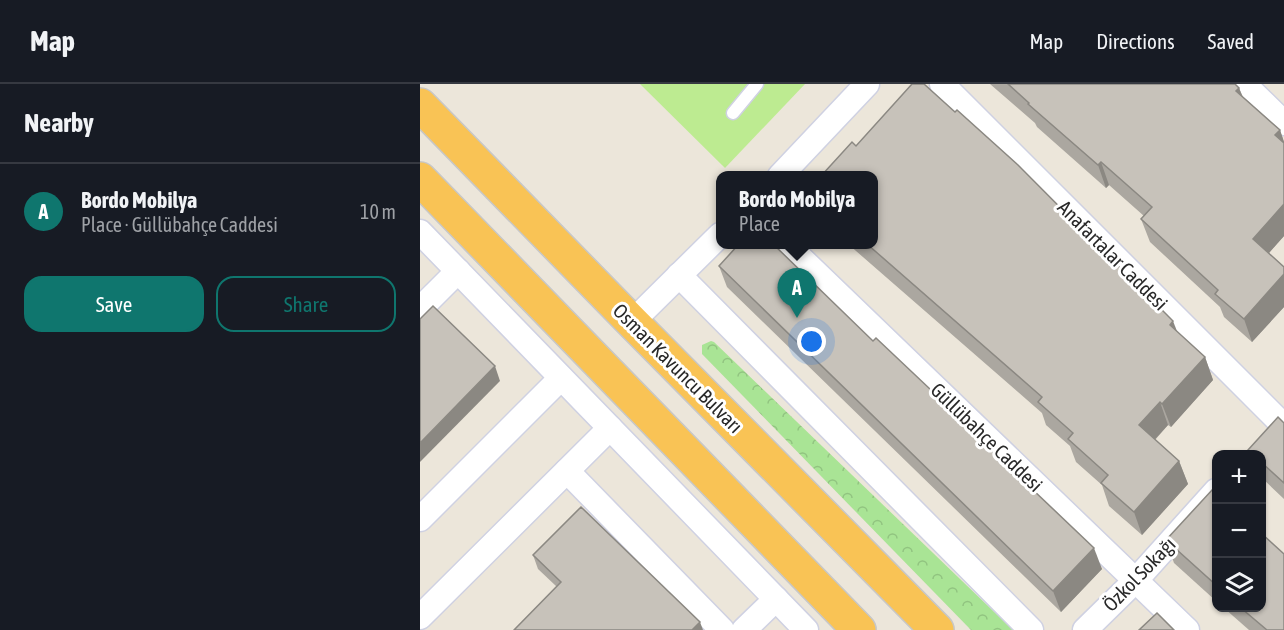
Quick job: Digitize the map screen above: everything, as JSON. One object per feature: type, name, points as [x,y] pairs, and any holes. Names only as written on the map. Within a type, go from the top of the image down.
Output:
[{"type":"highway","name":"Osman Kavuncu Bulvarı","points":[[420,105],[937,630]]},
{"type":"highway","points":[[420,179],[859,630]]},
{"type":"street","points":[[785,171],[867,84]]},
{"type":"street","name":"Anafartalar Caddesi","points":[[942,84],[1278,425]]},
{"type":"street","points":[[1245,84],[1284,123]]},
{"type":"street","points":[[420,232],[806,630]]},
{"type":"street","points":[[632,322],[716,239]]},
{"type":"street","name":"Güllübahçe Caddesi","points":[[791,249],[1187,630]]},
{"type":"street","points":[[420,309],[458,271]]},
{"type":"street","points":[[679,275],[1031,630]]},
{"type":"street","points":[[420,519],[561,378]]},
{"type":"street","points":[[423,607],[610,428]]},
{"type":"street","points":[[567,471],[722,630]]},
{"type":"street","name":"Özkol Sokağı","points":[[1085,630],[1136,580],[1212,495]]},
{"type":"street","points":[[744,630],[776,599]]},
{"type":"lane","points":[[733,113],[757,84]]},
{"type":"green space","points":[[640,84],[805,84],[725,168]]},
{"type":"green space","points":[[711,341],[1013,630],[971,630],[702,354],[702,345]]},
{"type":"building","points":[[912,84],[924,84],[955,112],[957,110],[1018,165],[1173,321],[1170,325],[1205,357],[1162,404],[1160,402],[1139,425],[1179,461],[1134,512],[1101,483],[1108,475],[1068,439],[1073,433],[1038,402],[1042,397],[873,249],[878,249],[878,171],[826,171],[852,142],[856,146]]},
{"type":"building","points":[[1008,84],[1235,84],[1239,88],[1236,91],[1280,130],[1275,135],[1284,143],[1284,204],[1253,239],[1284,267],[1284,274],[1244,319],[1215,294],[1218,290],[1141,219],[1152,207],[1101,162],[1098,165]]},
{"type":"building","points":[[734,249],[778,249],[873,341],[876,338],[949,407],[947,408],[1094,548],[1053,591],[719,266]]},
{"type":"building","points":[[433,306],[495,366],[420,443],[420,319]]},
{"type":"building","points":[[1278,417],[1284,423],[1284,483],[1266,467],[1266,450],[1248,450]]},
{"type":"building","points":[[1212,490],[1212,581],[1166,540]]},
{"type":"building","points":[[581,507],[700,622],[692,630],[514,630],[561,582],[533,555]]},
{"type":"building","points":[[1266,538],[1284,554],[1284,630],[1267,630],[1246,612],[1266,612]]},
{"type":"building","points":[[1157,613],[1174,630],[1139,630]]},
{"type":"place","name":"Bordo Mobilya","points":[[797,318]]}]
